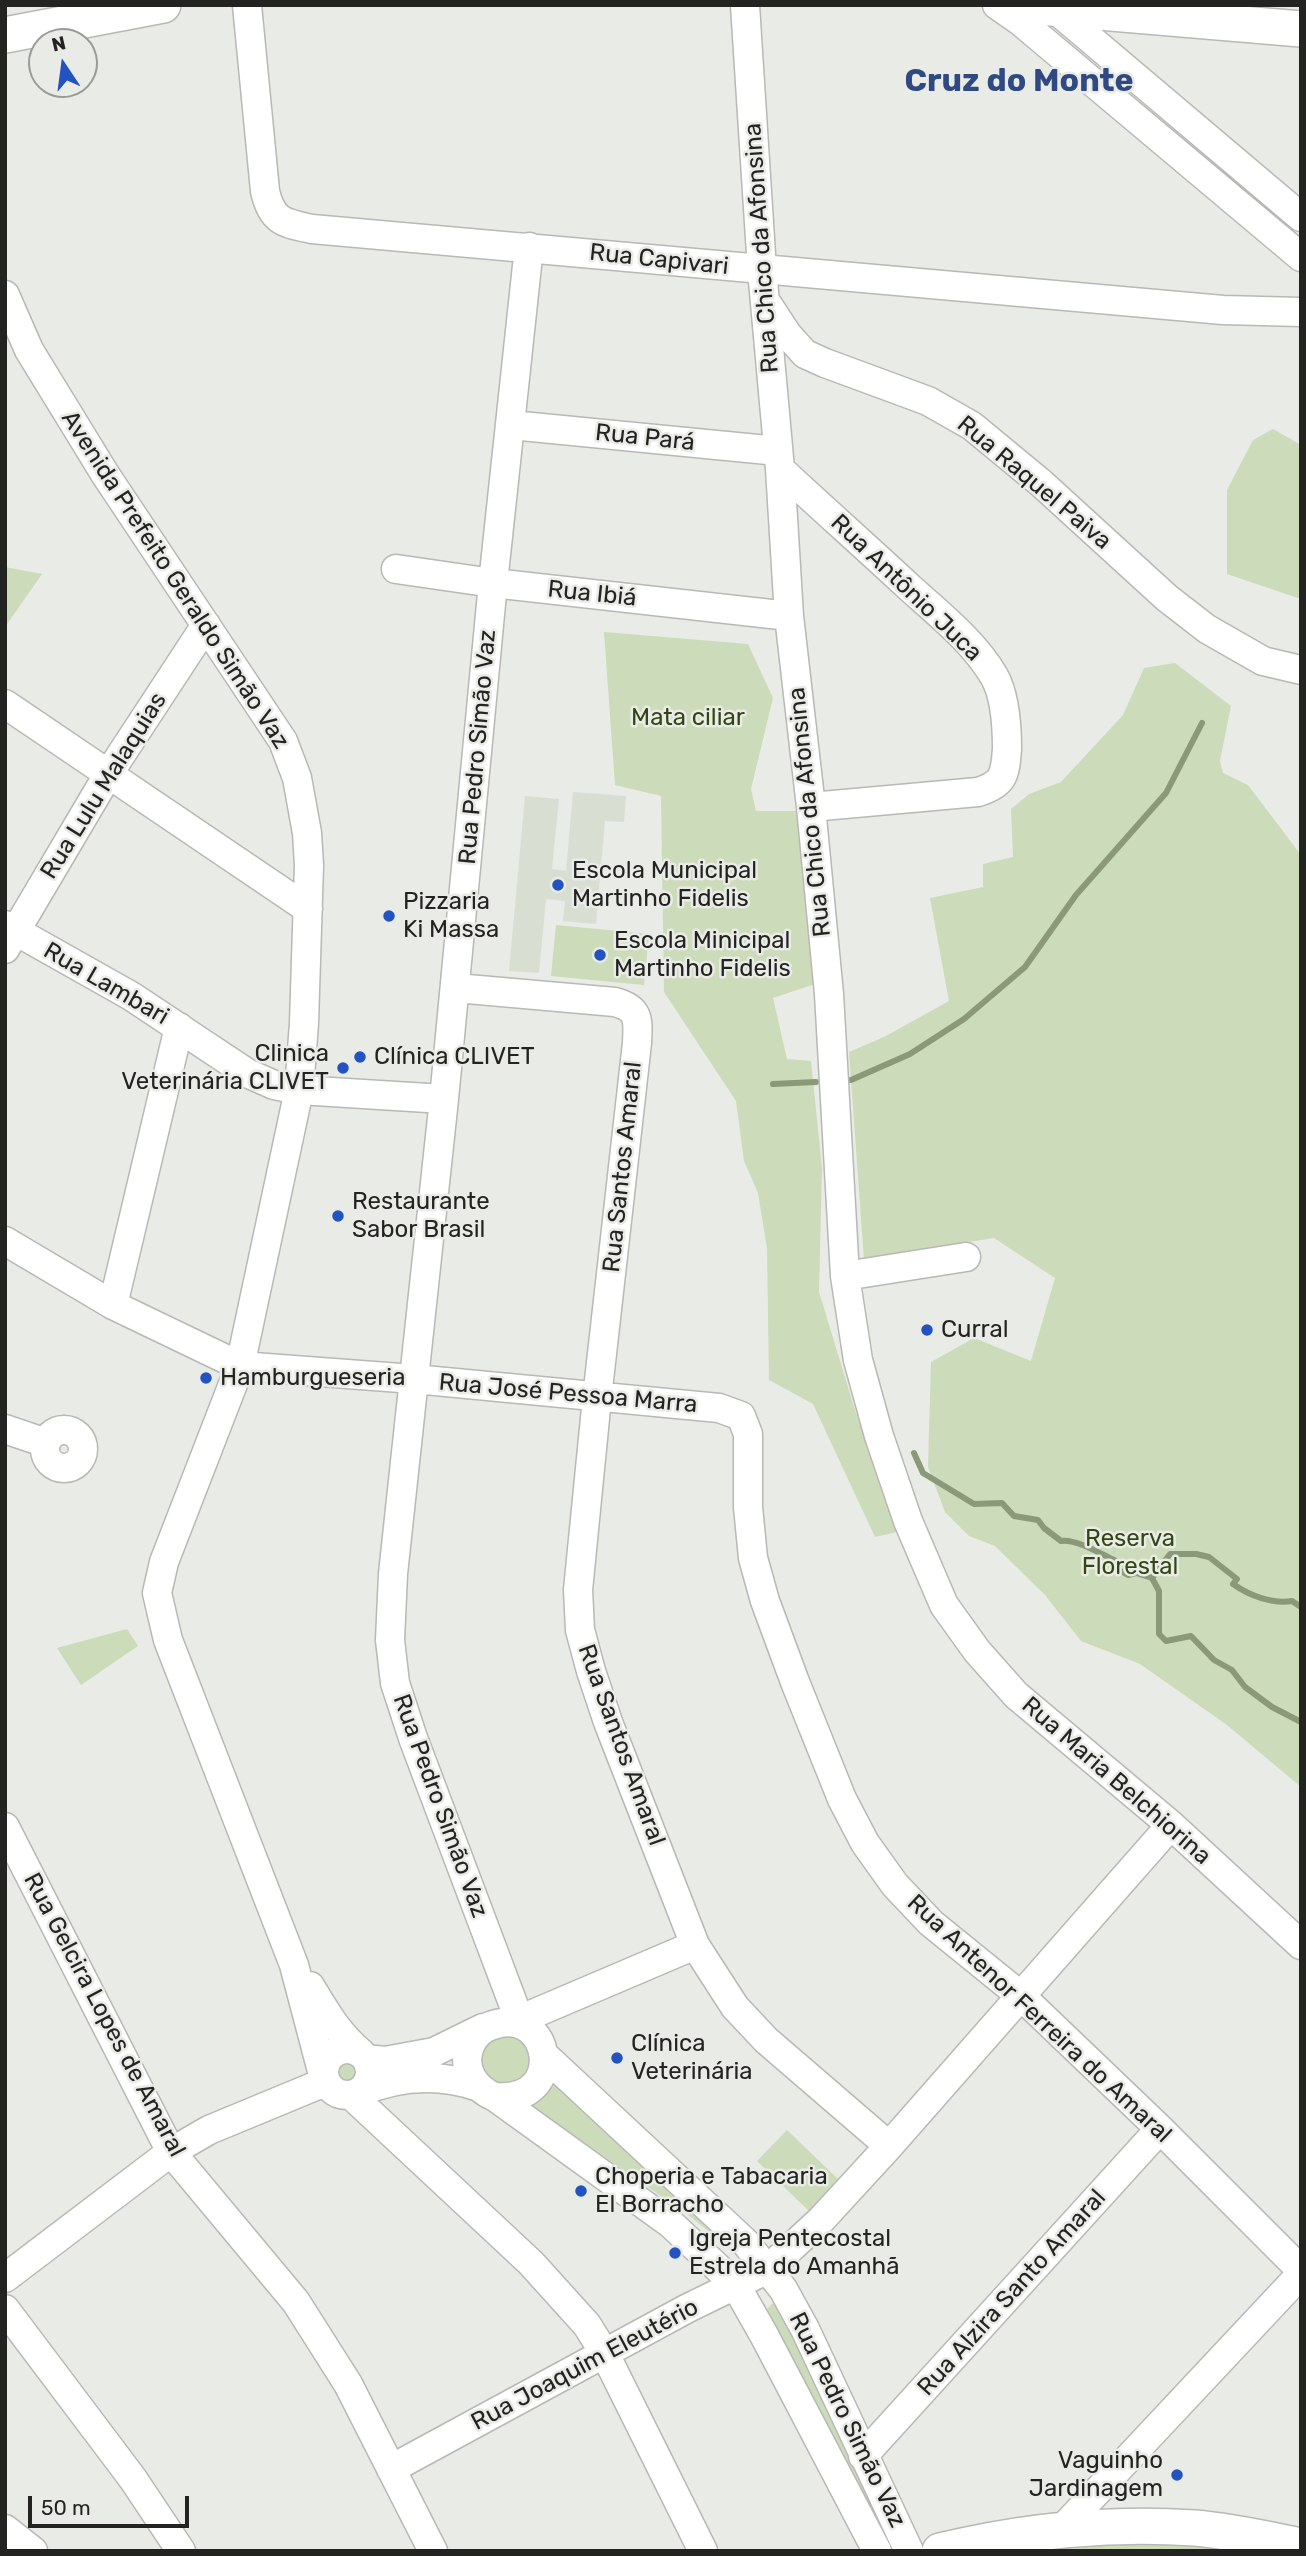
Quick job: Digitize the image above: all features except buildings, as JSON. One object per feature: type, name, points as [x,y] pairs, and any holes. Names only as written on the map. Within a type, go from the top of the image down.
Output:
[{"type":"main road","points":[[5,35],[163,5]]},
{"type":"main road","points":[[1016,5],[1301,29]]},
{"type":"main road","points":[[940,2551],[1008,2536],[1061,2530],[1149,2526],[1196,2529],[1301,2546]]},
{"type":"street","name":"Rua Capivari","points":[[247,5],[262,173],[269,208],[278,219],[290,225],[1210,309],[1301,312]]},
{"type":"street","name":"Rua Chico da Afonsina","points":[[746,5],[762,270],[779,460],[789,616],[829,994],[845,1276],[858,1360],[879,1436],[908,1521],[944,1605]]},
{"type":"street","points":[[997,5],[1020,21],[1301,257]]},
{"type":"street","points":[[1055,9],[1301,216]]},
{"type":"street","name":"Rua Pedro Simão Vaz","points":[[529,247],[493,583],[456,988],[393,1574],[390,1640],[395,1682],[413,1738],[514,2006],[509,2025],[534,2034],[541,2043],[544,2055],[745,2242],[768,2269],[783,2289],[805,2329],[909,2551]]},
{"type":"street","name":"Avenida Prefeito Geraldo Simão Vaz","points":[[5,295],[29,350],[105,474],[283,741],[297,778],[307,833],[308,909],[299,1090],[240,1366],[164,1562],[157,1593],[168,1640],[292,1959]]},
{"type":"street","name":"Rua Raquel Paiva","points":[[766,303],[787,334],[805,354],[928,401],[972,426],[1041,483],[1167,598],[1207,629],[1263,661],[1301,670]]},
{"type":"street","name":"Rua Pará","points":[[511,425],[779,460]]},
{"type":"street","name":"Rua Antônio Juca","points":[[779,460],[971,646],[996,679],[1002,695],[1007,743],[1002,780],[994,787],[978,792],[811,807]]},
{"type":"street","name":"Rua Ibiá","points":[[396,569],[493,583],[789,616]]},
{"type":"street","name":"Rua Lulu Malaquias","points":[[9,935],[205,625]]},
{"type":"street","points":[[5,704],[308,909]]},
{"type":"street","name":"Rua Lambari","points":[[9,935],[131,996],[247,1073],[274,1084],[299,1090],[444,1100]]},
{"type":"street","name":"Rua Santos Amaral","points":[[456,988],[615,1002],[632,1009],[638,1024],[578,1590],[580,1630],[608,1722],[695,1945],[735,2007],[766,2040],[890,2146]]},
{"type":"street","points":[[113,1305],[180,1027]]},
{"type":"street","name":"Rua José Pessoa Marra","points":[[5,1241],[113,1305],[240,1366],[414,1379],[719,1408],[741,1416]]},
{"type":"street","points":[[845,1276],[966,1257]]},
{"type":"street","name":"Rua Antenor Ferreira do Amaral","points":[[741,1416],[748,1434],[748,1507],[753,1558],[765,1601],[842,1799],[866,1843],[895,1885],[931,1923],[1021,1996],[1160,2129],[1301,2272]]},
{"type":"street","points":[[5,1429],[46,1443]]},
{"type":"street","name":"Rua Maria Belchiorina","points":[[944,1605],[977,1651],[1016,1695],[1171,1825],[1301,1945]]},
{"type":"street","name":"Rua Joaquim Eleutério","points":[[391,2469],[735,2284],[768,2269],[821,2220],[890,2146],[1171,1825]]},
{"type":"street","name":"Rua Gelcira Lopes de Amaral","points":[[5,1827],[172,2152],[296,2302],[348,2384],[433,2551]]},
{"type":"street","points":[[324,2079],[327,2060],[338,2050],[346,2049],[385,2061],[434,2052],[509,2025],[695,1945]]},
{"type":"street","points":[[292,1959],[332,2023],[364,2056],[370,2074],[365,2088],[355,2094]]},
{"type":"street","points":[[292,1959],[324,2079],[336,2094],[355,2094],[382,2082],[438,2078],[487,2092],[520,2096],[539,2080],[544,2068],[544,2055]]},
{"type":"street","points":[[487,2092],[467,2066],[467,2054],[478,2033],[509,2025]]},
{"type":"street","points":[[5,2278],[172,2152],[209,2130],[324,2079]]},
{"type":"street","name":"Rua Pedro Simão Vaz","points":[[487,2092],[671,2224],[735,2284],[877,2551]]},
{"type":"street","points":[[355,2094],[531,2263],[587,2325],[605,2354],[703,2551]]},
{"type":"street","name":"Rua Alzira Santo Amaral","points":[[863,2456],[1160,2129]]},
{"type":"street","points":[[1061,2530],[1301,2272]]},
{"type":"street","points":[[5,2309],[133,2479],[181,2551]]},
{"type":"street","points":[[5,2529],[33,2551]]},
{"type":"shaded area","name":"Escola Municipal Martinho Fidelis","points":[[573,792],[626,796],[624,822],[605,821],[596,924],[563,921],[565,901],[546,899],[539,973],[509,971],[525,796],[559,799],[552,869],[566,871]]},
{"type":"green space","points":[[1273,429],[1301,445],[1301,599],[1227,574],[1227,490],[1253,440]]},
{"type":"green space","points":[[5,567],[42,574],[5,627]]},
{"type":"green space","name":"Mata ciliar","points":[[604,632],[748,644],[773,698],[751,789],[756,811],[796,811],[815,984],[773,998],[787,1059],[811,1061],[822,1168],[819,1292],[854,1407],[897,1532],[875,1537],[813,1404],[769,1380],[767,1248],[758,1193],[744,1161],[736,1101],[664,992],[661,796],[615,785]]},
{"type":"green space","name":"Reserva Florestal","points":[[1175,663],[1231,706],[1220,761],[1223,773],[1248,785],[1301,855],[1301,1787],[1227,1725],[1140,1664],[1081,1641],[1045,1595],[995,1546],[969,1536],[945,1512],[928,1467],[931,1362],[974,1338],[1031,1361],[1055,1278],[994,1238],[864,1259],[849,1052],[884,1037],[949,1001],[930,898],[983,887],[983,864],[1013,857],[1011,809],[1029,794],[1061,782],[1123,715],[1144,668]]},
{"type":"green space","name":"Escola Minicipal Martinho Fidelis","points":[[556,925],[649,934],[644,985],[551,976]]},
{"type":"green space","points":[[127,1629],[138,1646],[81,1685],[57,1648]]},
{"type":"green space","points":[[497,2033],[526,2038],[535,2072],[505,2090],[482,2075],[481,2051]]},
{"type":"green space","points":[[347,2056],[364,2069],[363,2080],[339,2089],[334,2086],[332,2064]]},
{"type":"green space","points":[[551,2079],[743,2259],[687,2214],[528,2104]]},
{"type":"green space","points":[[787,2130],[839,2180],[809,2211],[757,2161]]},
{"type":"green space","points":[[777,2303],[891,2536],[885,2543],[766,2310]]},
{"type":"green space","points":[[1121,2543],[1193,2545],[1221,2551],[1050,2551]]},
{"type":"waterway","points":[[851,1080],[910,1054],[964,1019],[1025,967],[1076,895],[1166,793],[1202,723]]},
{"type":"waterway","points":[[773,1084],[816,1082]]},
{"type":"waterway","points":[[914,1453],[923,1473],[974,1504],[1002,1503],[1014,1516],[1038,1520],[1061,1541],[1081,1544],[1116,1561],[1119,1570],[1128,1575],[1136,1573],[1152,1578],[1170,1554],[1196,1554],[1209,1557],[1237,1579],[1233,1584],[1247,1592],[1269,1600],[1292,1601],[1301,1607]]},
{"type":"waterway","points":[[1152,1578],[1159,1591],[1159,1634],[1166,1641],[1191,1636],[1214,1660],[1232,1670],[1245,1687],[1272,1707],[1301,1722]]},
{"type":"place","name":"Escola Municipal Martinho Fidelis","points":[[558,885]]},
{"type":"place","name":"Pizzaria Ki Massa","points":[[389,916]]},
{"type":"place","name":"Escola Minicipal Martinho Fidelis","points":[[600,955]]},
{"type":"place","name":"Clínica CLIVET","points":[[360,1057]]},
{"type":"place","name":"Clinica Veterinária CLIVET","points":[[343,1068]]},
{"type":"place","name":"Restaurante Sabor Brasil","points":[[338,1216]]},
{"type":"place","name":"Curral","points":[[927,1330]]},
{"type":"place","name":"Hamburgueseria","points":[[206,1378]]},
{"type":"place","name":"Clínica Veterinária","points":[[617,2058]]},
{"type":"place","name":"Choperia e Tabacaria El Borracho","points":[[581,2191]]},
{"type":"place","name":"Igreja Pentecostal Estrela do Amanhã","points":[[675,2253]]},
{"type":"place","name":"Vaguinho Jardinagem","points":[[1177,2475]]},
{"type":"district","name":"Cruz do Monte","points":[[1019,82]]}]
